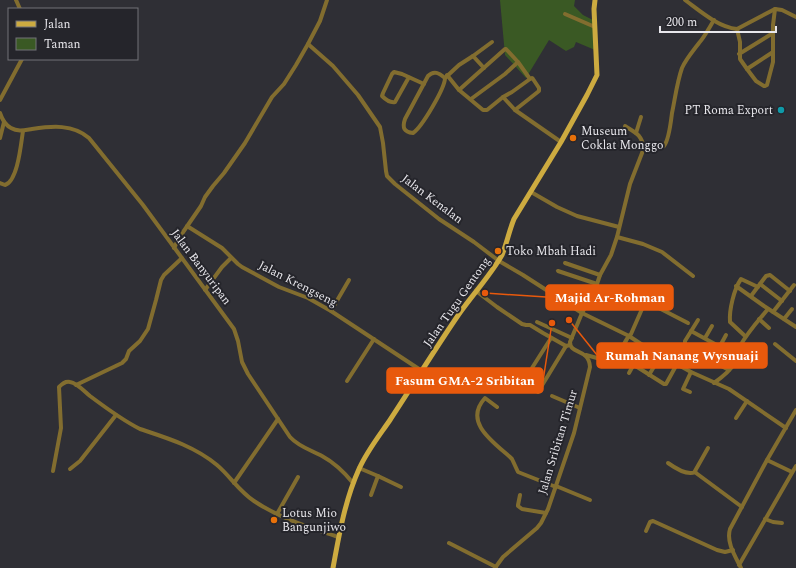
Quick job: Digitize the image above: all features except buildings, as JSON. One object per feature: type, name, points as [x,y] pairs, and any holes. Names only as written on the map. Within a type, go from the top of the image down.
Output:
[{"type":"main road","name":"Jalan Tugu Gentong","points":[[333,568],[338,537],[353,483],[359,468],[372,444],[460,314],[499,261],[505,249],[514,219],[561,142],[597,75],[594,9],[595,0]]},
{"type":"street","points":[[174,248],[213,186],[245,143],[272,97],[284,84],[320,21],[327,0]]},
{"type":"street","points":[[685,0],[705,15],[727,27],[737,29],[775,9],[782,10],[796,16]]},
{"type":"street","points":[[737,29],[740,42],[740,59],[756,81],[765,86],[767,84],[773,62],[775,9]]},
{"type":"street","points":[[565,14],[595,27]]},
{"type":"street","points":[[644,148],[649,146],[660,148],[665,144],[669,132],[682,68],[686,60],[701,42],[714,20]]},
{"type":"street","points":[[740,54],[773,33]]},
{"type":"street","points":[[492,42],[446,76],[445,82],[430,112],[418,130],[411,133],[404,129],[404,123],[428,76],[434,72],[446,76],[459,90],[483,110],[486,110],[530,79]]},
{"type":"street","name":"Jalan Kenalan","points":[[308,44],[333,66],[358,95],[380,126],[387,176],[431,213],[499,261],[582,313],[629,336],[691,372],[731,391],[786,428]]},
{"type":"street","points":[[459,90],[505,50],[508,50],[530,79],[533,79],[540,89],[515,110]]},
{"type":"street","points":[[747,69],[773,52]]},
{"type":"street","points":[[473,56],[484,68]]},
{"type":"street","points":[[0,100],[21,60]]},
{"type":"street","points":[[471,99],[505,74],[518,62]]},
{"type":"street","points":[[409,77],[395,102],[393,103],[383,97],[382,94],[394,73],[397,72],[409,77],[424,84]]},
{"type":"street","points":[[503,97],[515,110],[561,142]]},
{"type":"street","points":[[0,113],[4,122],[11,128],[24,131],[18,161],[11,182],[7,185],[0,184]]},
{"type":"street","points":[[636,133],[641,117]]},
{"type":"street","points":[[0,138],[4,122]]},
{"type":"street","points":[[538,392],[568,346],[582,313],[590,300],[600,275],[611,255],[617,237],[630,184],[644,148],[640,136],[625,126]]},
{"type":"street","name":"Jalan Banyuripan","points":[[24,131],[41,128],[63,127],[78,130],[89,138],[119,174],[234,329],[237,335],[242,362],[248,374],[294,442],[335,464],[353,483]]},
{"type":"street","points":[[531,192],[557,207],[577,216],[619,227]]},
{"type":"street","name":"Jalan Krengseng","points":[[187,226],[222,248],[242,267],[279,287],[308,298],[331,311],[422,371]]},
{"type":"street","points":[[617,237],[643,244],[662,252],[693,276]]},
{"type":"street","points":[[76,385],[122,364],[129,351],[148,329],[160,280],[182,258]]},
{"type":"street","points":[[206,290],[231,258]]},
{"type":"street","points":[[565,263],[600,275]]},
{"type":"street","points":[[558,271],[597,284]]},
{"type":"street","points":[[751,296],[766,276],[770,275],[790,291]]},
{"type":"street","points":[[745,336],[733,325],[730,320],[731,306],[736,286],[741,279],[759,286],[782,301]]},
{"type":"street","points":[[331,311],[349,280]]},
{"type":"street","points":[[773,312],[794,285]]},
{"type":"street","points":[[736,286],[796,327]]},
{"type":"street","points":[[476,291],[524,325],[530,325],[543,334],[586,355],[608,361]]},
{"type":"street","points":[[616,366],[644,306],[648,304],[653,305],[688,323]]},
{"type":"street","points":[[714,383],[729,370],[734,363],[745,336],[768,309]]},
{"type":"street","points":[[784,319],[792,310]]},
{"type":"street","points":[[759,319],[769,328]]},
{"type":"street","points":[[698,320],[684,343],[685,345],[690,350],[729,370]]},
{"type":"street","points":[[537,322],[572,338]]},
{"type":"street","points":[[543,334],[546,326]]},
{"type":"street","points":[[705,338],[712,326]]},
{"type":"street","points":[[691,331],[737,356]]},
{"type":"street","points":[[720,346],[726,335]]},
{"type":"street","points":[[532,368],[551,338]]},
{"type":"street","points":[[347,381],[374,339]]},
{"type":"street","points":[[775,344],[796,360]]},
{"type":"street","points":[[629,373],[644,346]]},
{"type":"street","points":[[682,367],[690,350]]},
{"type":"street","name":"Jalan Sribitan Timur","points":[[496,567],[503,557],[541,523],[546,514],[574,433],[590,366],[590,362],[586,355]]},
{"type":"street","points":[[650,376],[661,355]]},
{"type":"street","points":[[634,365],[650,376],[666,384],[677,364]]},
{"type":"street","points":[[690,392],[683,389],[691,372]]},
{"type":"street","points":[[53,471],[60,428],[59,388],[66,382],[72,382],[116,414],[140,429],[186,445],[206,457],[217,465],[242,492],[254,501],[286,518],[338,537]]},
{"type":"street","points":[[552,396],[580,408]]},
{"type":"street","points":[[496,407],[485,398],[479,406],[477,415],[478,423],[486,436],[510,456],[518,472],[590,500]]},
{"type":"street","points":[[736,418],[747,401]]},
{"type":"street","points":[[740,567],[729,538],[730,529],[796,410]]},
{"type":"street","points":[[70,469],[80,461],[116,414]]},
{"type":"street","points":[[234,483],[278,419]]},
{"type":"street","points":[[668,463],[677,469],[691,474],[695,472],[708,448]]},
{"type":"street","points":[[767,460],[792,472]]},
{"type":"street","points":[[740,567],[765,519],[796,466]]},
{"type":"street","points":[[359,468],[401,487]]},
{"type":"street","points":[[695,472],[742,506]]},
{"type":"street","points":[[371,495],[378,476]]},
{"type":"street","points":[[277,514],[298,477]]},
{"type":"street","points":[[520,495],[518,505],[519,508],[546,514]]},
{"type":"street","points":[[765,519],[782,523]]},
{"type":"street","points":[[646,531],[650,522],[653,521],[716,550],[725,552],[733,550]]},
{"type":"street","points":[[449,543],[496,567]]},
{"type":"green space","points":[[500,0],[575,0],[574,6],[583,15],[593,20],[595,50],[576,42],[574,47],[566,51],[549,40],[526,78],[505,55]]},
{"type":"place","name":"PT Roma Export","points":[[781,110]]},
{"type":"place","name":"Museum Coklat Monggo","points":[[573,138]]},
{"type":"place","name":"Toko Mbah Hadi","points":[[498,251]]},
{"type":"place","name":"Majid Ar-Rohman","points":[[485,293]]},
{"type":"place","name":"Rumah Nanang Wysnuaji","points":[[569,320]]},
{"type":"place","name":"Fasum GMA-2 Sribitan","points":[[552,323]]},
{"type":"place","name":"Lotus Mio Bangunjiwo","points":[[274,520]]}]
